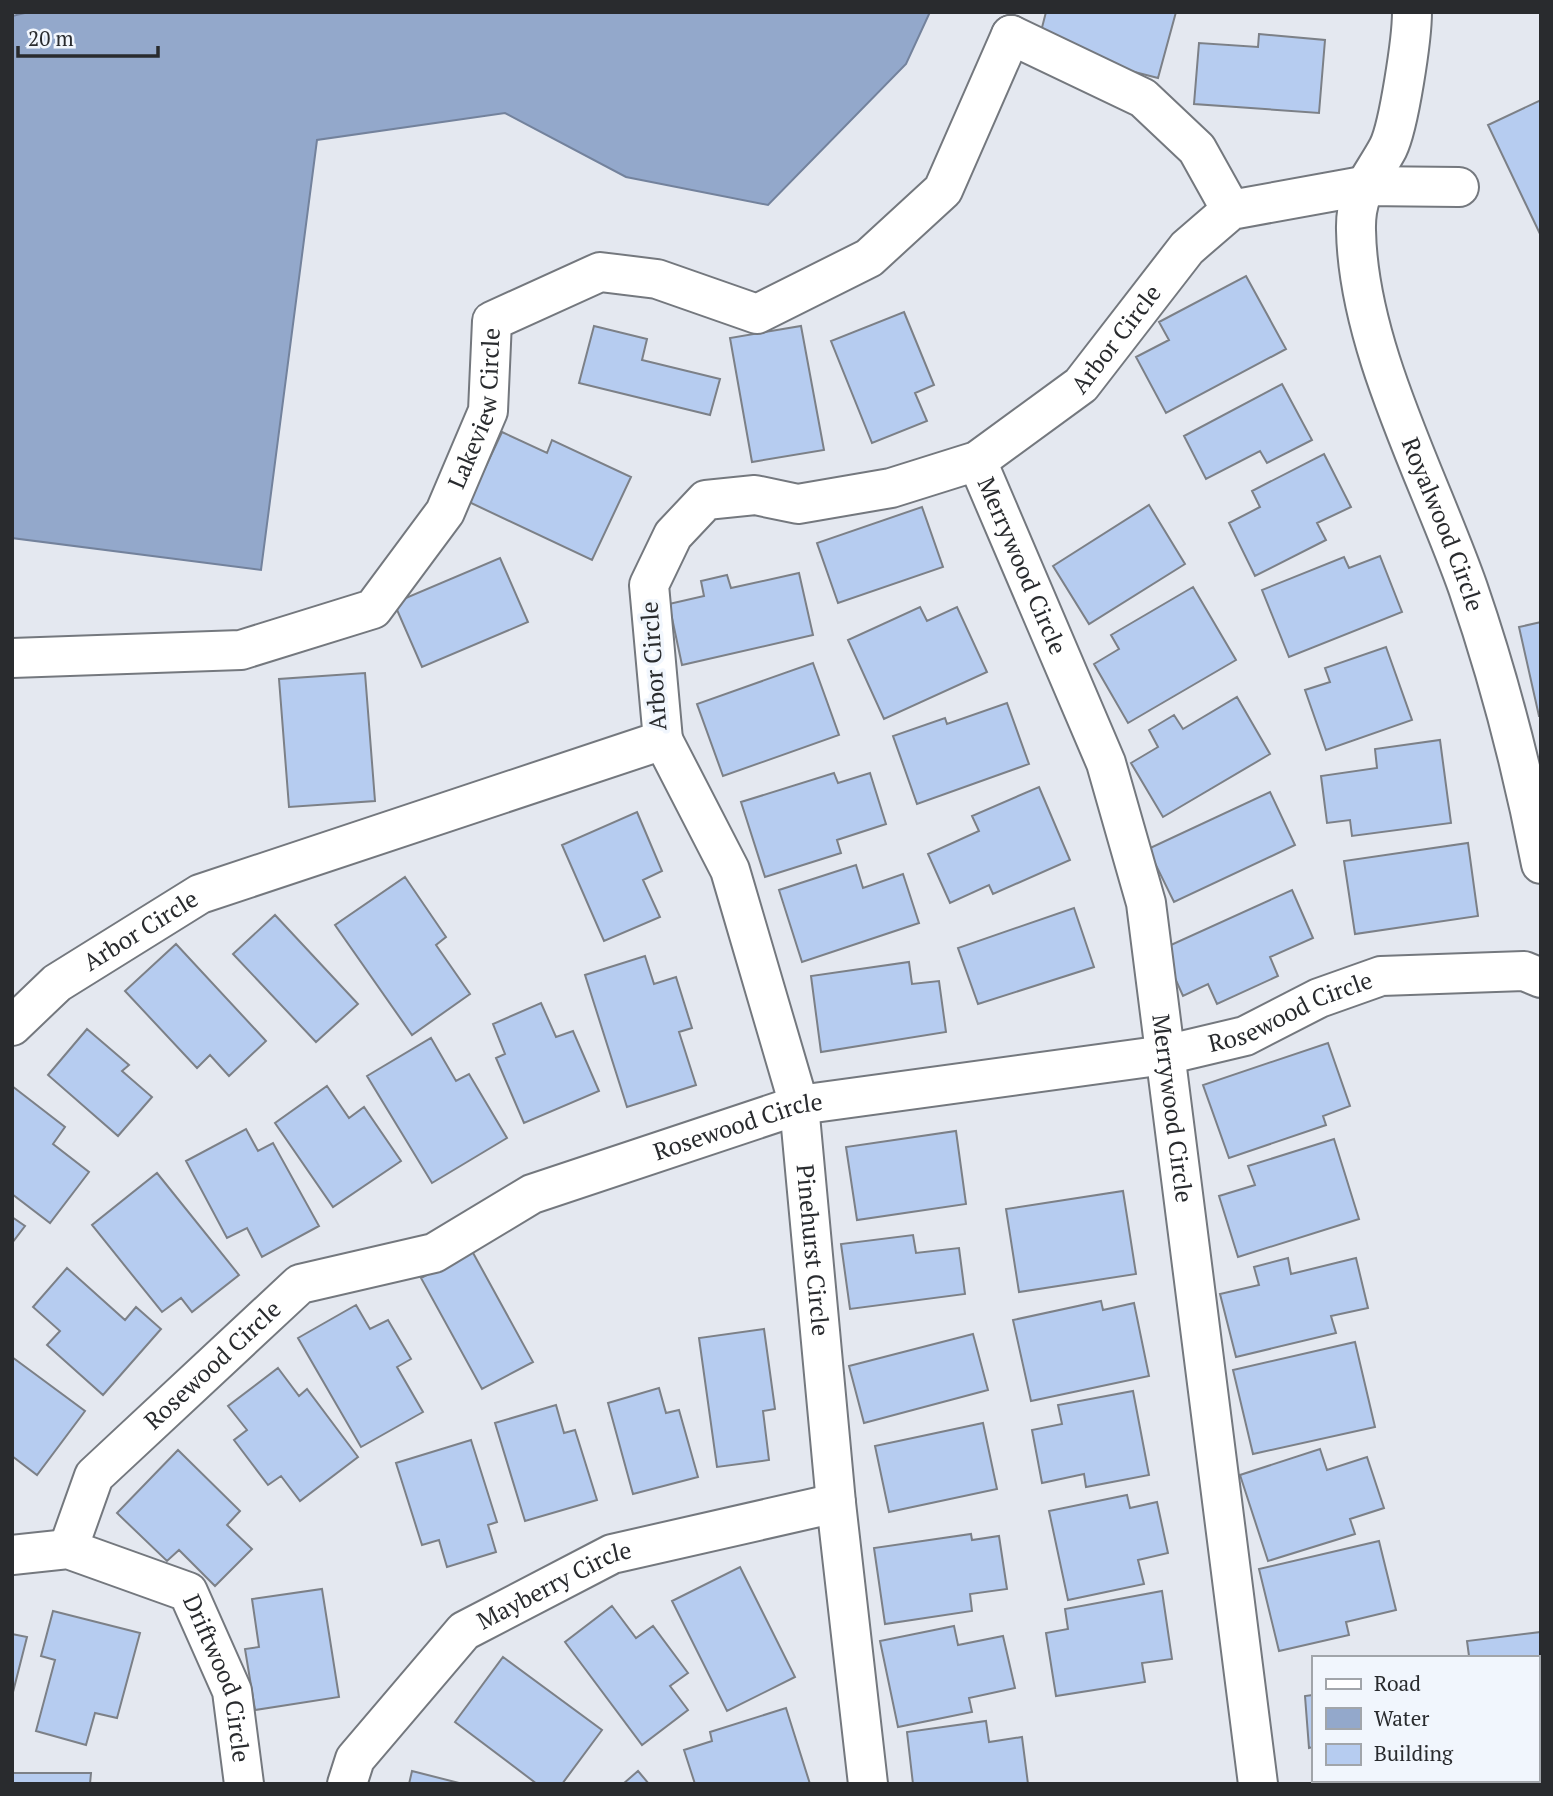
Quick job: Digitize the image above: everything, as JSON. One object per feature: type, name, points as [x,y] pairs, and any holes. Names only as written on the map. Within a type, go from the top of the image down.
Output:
[{"type":"street","points":[[1363,186],[1389,146],[1412,36],[1412,12]]},
{"type":"street","points":[[1009,24],[1143,98],[1197,149],[1231,210],[1363,186],[1459,187]]},
{"type":"street","name":"Lakeview Circle","points":[[12,658],[242,650],[373,609],[444,512],[488,411],[492,321],[600,272],[657,279],[757,314],[869,258],[943,190],[1009,24]]},
{"type":"street","name":"Royalwood Circle","points":[[1363,186],[1356,228],[1366,307],[1394,398],[1468,589],[1525,781],[1541,864]]},
{"type":"street","name":"Arbor Circle","points":[[12,1026],[57,983],[200,894],[663,740],[649,585],[673,535],[706,500],[755,495],[798,504],[891,488],[977,461],[1081,385],[1187,248],[1231,210]]},
{"type":"street","name":"Merrywood Circle","points":[[977,461],[1106,763],[1146,903],[1258,1784]]},
{"type":"street","name":"Pinehurst Circle","points":[[663,740],[730,870],[799,1105],[836,1503],[868,1784]]},
{"type":"street","name":"Rosewood Circle","points":[[68,1549],[94,1476],[300,1284],[434,1252],[532,1194],[799,1105],[1165,1055],[1245,1036],[1319,998],[1381,976],[1524,971],[1541,978]]},
{"type":"street","name":"Mayberry Circle","points":[[347,1784],[355,1759],[464,1631],[612,1554],[836,1503]]},
{"type":"street","name":"Driftwood Circle","points":[[12,1555],[68,1549],[188,1592],[232,1691],[244,1784]]},
{"type":"water","points":[[29,12],[930,12],[906,64],[768,205],[626,177],[505,113],[317,140],[261,570],[12,538],[12,16]]},
{"type":"building","points":[[1046,12],[1176,12],[1158,78],[1037,47]]},
{"type":"building","points":[[1259,34],[1325,40],[1319,113],[1194,104],[1199,43],[1258,47]]},
{"type":"building","points":[[1541,100],[1541,236],[1488,125]]},
{"type":"building","points":[[1246,276],[1286,349],[1166,413],[1136,357],[1169,340],[1159,322]]},
{"type":"building","points":[[904,312],[934,385],[915,393],[927,421],[872,443],[831,341]]},
{"type":"building","points":[[594,326],[647,339],[642,360],[720,379],[710,415],[579,383]]},
{"type":"building","points":[[801,326],[824,450],[752,462],[730,338]]},
{"type":"building","points":[[1282,384],[1312,440],[1267,463],[1260,451],[1206,479],[1184,436]]},
{"type":"building","points":[[502,432],[547,453],[552,440],[631,477],[592,560],[469,502]]},
{"type":"building","points":[[1324,454],[1351,507],[1317,523],[1326,540],[1255,576],[1229,523],[1260,507],[1252,491]]},
{"type":"building","points":[[1149,505],[1185,564],[1089,624],[1053,566]]},
{"type":"building","points":[[922,507],[943,567],[838,603],[817,543]]},
{"type":"building","points":[[1380,556],[1402,612],[1289,657],[1262,590],[1344,557],[1349,568]]},
{"type":"building","points":[[500,558],[528,622],[422,667],[394,603]]},
{"type":"building","points":[[799,573],[813,635],[682,665],[669,604],[704,596],[701,581],[727,575],[731,588]]},
{"type":"building","points":[[1193,587],[1236,660],[1128,723],[1094,664],[1119,649],[1111,635]]},
{"type":"building","points":[[920,607],[927,621],[957,607],[987,672],[884,719],[848,640]]},
{"type":"building","points":[[1541,622],[1541,716],[1539,716],[1519,627]]},
{"type":"building","points":[[1386,647],[1412,720],[1326,750],[1305,690],[1330,682],[1325,668]]},
{"type":"building","points":[[813,663],[839,735],[723,776],[697,704]]},
{"type":"building","points":[[365,673],[375,801],[289,807],[279,679]]},
{"type":"building","points":[[1237,697],[1270,754],[1163,817],[1131,763],[1158,747],[1149,730],[1174,715],[1183,729]]},
{"type":"building","points":[[1007,703],[1029,764],[917,804],[893,736],[945,718],[947,724]]},
{"type":"building","points":[[1440,740],[1451,823],[1352,836],[1350,820],[1327,823],[1321,776],[1377,768],[1375,749]]},
{"type":"building","points":[[834,773],[838,783],[870,773],[886,824],[837,840],[841,853],[765,877],[741,802]]},
{"type":"building","points":[[1039,787],[1070,860],[993,894],[989,885],[950,903],[928,854],[979,831],[972,816]]},
{"type":"building","points":[[1270,792],[1295,845],[1174,902],[1148,849]]},
{"type":"building","points":[[637,812],[662,871],[643,880],[660,917],[604,941],[562,845]]},
{"type":"building","points":[[1468,843],[1478,916],[1355,934],[1344,861]]},
{"type":"building","points":[[856,865],[863,888],[903,874],[919,923],[802,962],[779,890]]},
{"type":"building","points":[[405,877],[446,937],[436,945],[470,994],[412,1035],[335,925]]},
{"type":"building","points":[[1292,890],[1313,938],[1270,957],[1278,976],[1217,1004],[1208,984],[1183,996],[1162,949]]},
{"type":"building","points":[[1074,908],[1094,967],[978,1004],[958,948]]},
{"type":"building","points":[[275,915],[358,1004],[316,1042],[233,954]]},
{"type":"building","points":[[176,944],[266,1041],[229,1076],[210,1055],[197,1068],[125,991]]},
{"type":"building","points":[[645,956],[654,984],[676,977],[692,1028],[679,1032],[696,1085],[627,1107],[585,975]]},
{"type":"building","points":[[909,962],[912,984],[939,981],[946,1032],[821,1052],[811,976]]},
{"type":"building","points":[[541,1003],[556,1037],[573,1031],[599,1091],[524,1123],[496,1058],[505,1054],[493,1024]]},
{"type":"building","points":[[87,1029],[129,1065],[122,1071],[152,1097],[118,1136],[48,1075]]},
{"type":"building","points":[[431,1038],[456,1081],[469,1074],[507,1138],[432,1183],[367,1076]]},
{"type":"building","points":[[1328,1043],[1350,1106],[1323,1116],[1326,1125],[1229,1158],[1203,1085]]},
{"type":"building","points":[[12,1086],[65,1127],[53,1144],[89,1172],[50,1223],[12,1194]]},
{"type":"building","points":[[327,1086],[349,1118],[364,1107],[401,1161],[333,1207],[275,1123]]},
{"type":"building","points":[[246,1129],[258,1151],[273,1143],[319,1226],[262,1257],[247,1228],[227,1238],[186,1161]]},
{"type":"building","points":[[956,1131],[966,1204],[857,1220],[846,1147]]},
{"type":"building","points":[[1334,1139],[1359,1219],[1238,1257],[1219,1196],[1255,1185],[1248,1166]]},
{"type":"building","points":[[157,1173],[239,1275],[192,1312],[181,1298],[162,1312],[92,1225]]},
{"type":"building","points":[[1123,1191],[1136,1274],[1019,1292],[1006,1209]]},
{"type":"building","points":[[12,1217],[25,1226],[12,1243]]},
{"type":"building","points":[[913,1235],[916,1253],[959,1248],[965,1294],[850,1309],[841,1244]]},
{"type":"building","points":[[472,1251],[533,1362],[482,1389],[421,1278]]},
{"type":"building","points":[[1288,1258],[1291,1274],[1356,1258],[1368,1308],[1331,1316],[1336,1333],[1236,1357],[1220,1294],[1259,1285],[1254,1267]]},
{"type":"building","points":[[67,1268],[125,1320],[136,1307],[161,1329],[103,1395],[47,1345],[60,1331],[33,1307]]},
{"type":"building","points":[[1101,1301],[1103,1310],[1134,1303],[1149,1376],[1031,1401],[1013,1320]]},
{"type":"building","points":[[356,1305],[370,1329],[388,1320],[411,1359],[397,1367],[423,1412],[361,1447],[298,1338]]},
{"type":"building","points":[[764,1329],[775,1409],[763,1411],[769,1460],[717,1467],[699,1338]]},
{"type":"building","points":[[973,1334],[988,1390],[864,1423],[849,1366]]},
{"type":"building","points":[[1355,1342],[1375,1427],[1253,1454],[1233,1370]]},
{"type":"building","points":[[12,1357],[85,1411],[37,1475],[12,1456]]},
{"type":"building","points":[[278,1368],[299,1396],[307,1389],[358,1457],[300,1501],[281,1476],[268,1485],[234,1440],[247,1430],[228,1406]]},
{"type":"building","points":[[659,1388],[666,1413],[679,1410],[698,1477],[633,1494],[608,1403]]},
{"type":"building","points":[[1133,1391],[1149,1475],[1086,1487],[1084,1474],[1042,1483],[1032,1430],[1062,1424],[1058,1405]]},
{"type":"building","points":[[556,1405],[564,1433],[575,1430],[597,1500],[525,1521],[495,1423]]},
{"type":"building","points":[[983,1423],[997,1489],[889,1512],[875,1446]]},
{"type":"building","points":[[471,1440],[497,1522],[488,1525],[496,1552],[447,1567],[439,1540],[422,1545],[396,1463]]},
{"type":"building","points":[[1320,1449],[1327,1470],[1367,1457],[1384,1508],[1350,1519],[1355,1534],[1268,1561],[1240,1475]]},
{"type":"building","points":[[178,1450],[240,1511],[227,1525],[252,1549],[215,1586],[179,1550],[167,1561],[117,1513]]},
{"type":"building","points":[[1127,1495],[1130,1508],[1157,1502],[1168,1553],[1138,1560],[1144,1584],[1068,1600],[1049,1511]]},
{"type":"building","points":[[971,1534],[972,1540],[999,1536],[1007,1589],[970,1594],[972,1611],[885,1624],[874,1548]]},
{"type":"building","points":[[1379,1541],[1396,1610],[1346,1622],[1349,1635],[1279,1651],[1259,1569]]},
{"type":"building","points":[[740,1567],[795,1677],[727,1711],[672,1601]]},
{"type":"building","points":[[322,1589],[339,1697],[255,1710],[245,1649],[259,1647],[252,1599]]},
{"type":"building","points":[[1162,1591],[1172,1659],[1142,1663],[1145,1682],[1056,1696],[1046,1633],[1068,1629],[1065,1609]]},
{"type":"building","points":[[612,1606],[636,1638],[653,1626],[688,1673],[670,1686],[688,1710],[642,1745],[565,1642]]},
{"type":"building","points":[[53,1611],[140,1633],[117,1718],[95,1713],[86,1745],[36,1731],[55,1660],[41,1656]]},
{"type":"building","points":[[954,1626],[958,1645],[1003,1636],[1015,1688],[969,1698],[972,1712],[898,1727],[880,1641]]},
{"type":"building","points":[[1541,1632],[1541,1713],[1539,1656],[1469,1656],[1467,1641]]},
{"type":"building","points":[[12,1634],[27,1637],[12,1696]]},
{"type":"building","points":[[503,1657],[602,1730],[562,1784],[537,1784],[455,1722]]},
{"type":"building","points":[[1312,1695],[1312,1747],[1309,1748],[1305,1696]]},
{"type":"building","points":[[786,1708],[810,1784],[695,1784],[684,1750],[712,1741],[710,1732]]},
{"type":"building","points":[[986,1721],[989,1742],[1022,1737],[1028,1784],[913,1784],[907,1732]]},
{"type":"building","points":[[412,1771],[463,1784],[409,1784]]},
{"type":"building","points":[[638,1771],[649,1784],[623,1784]]},
{"type":"building","points":[[12,1773],[91,1773],[90,1784],[12,1784]]}]
